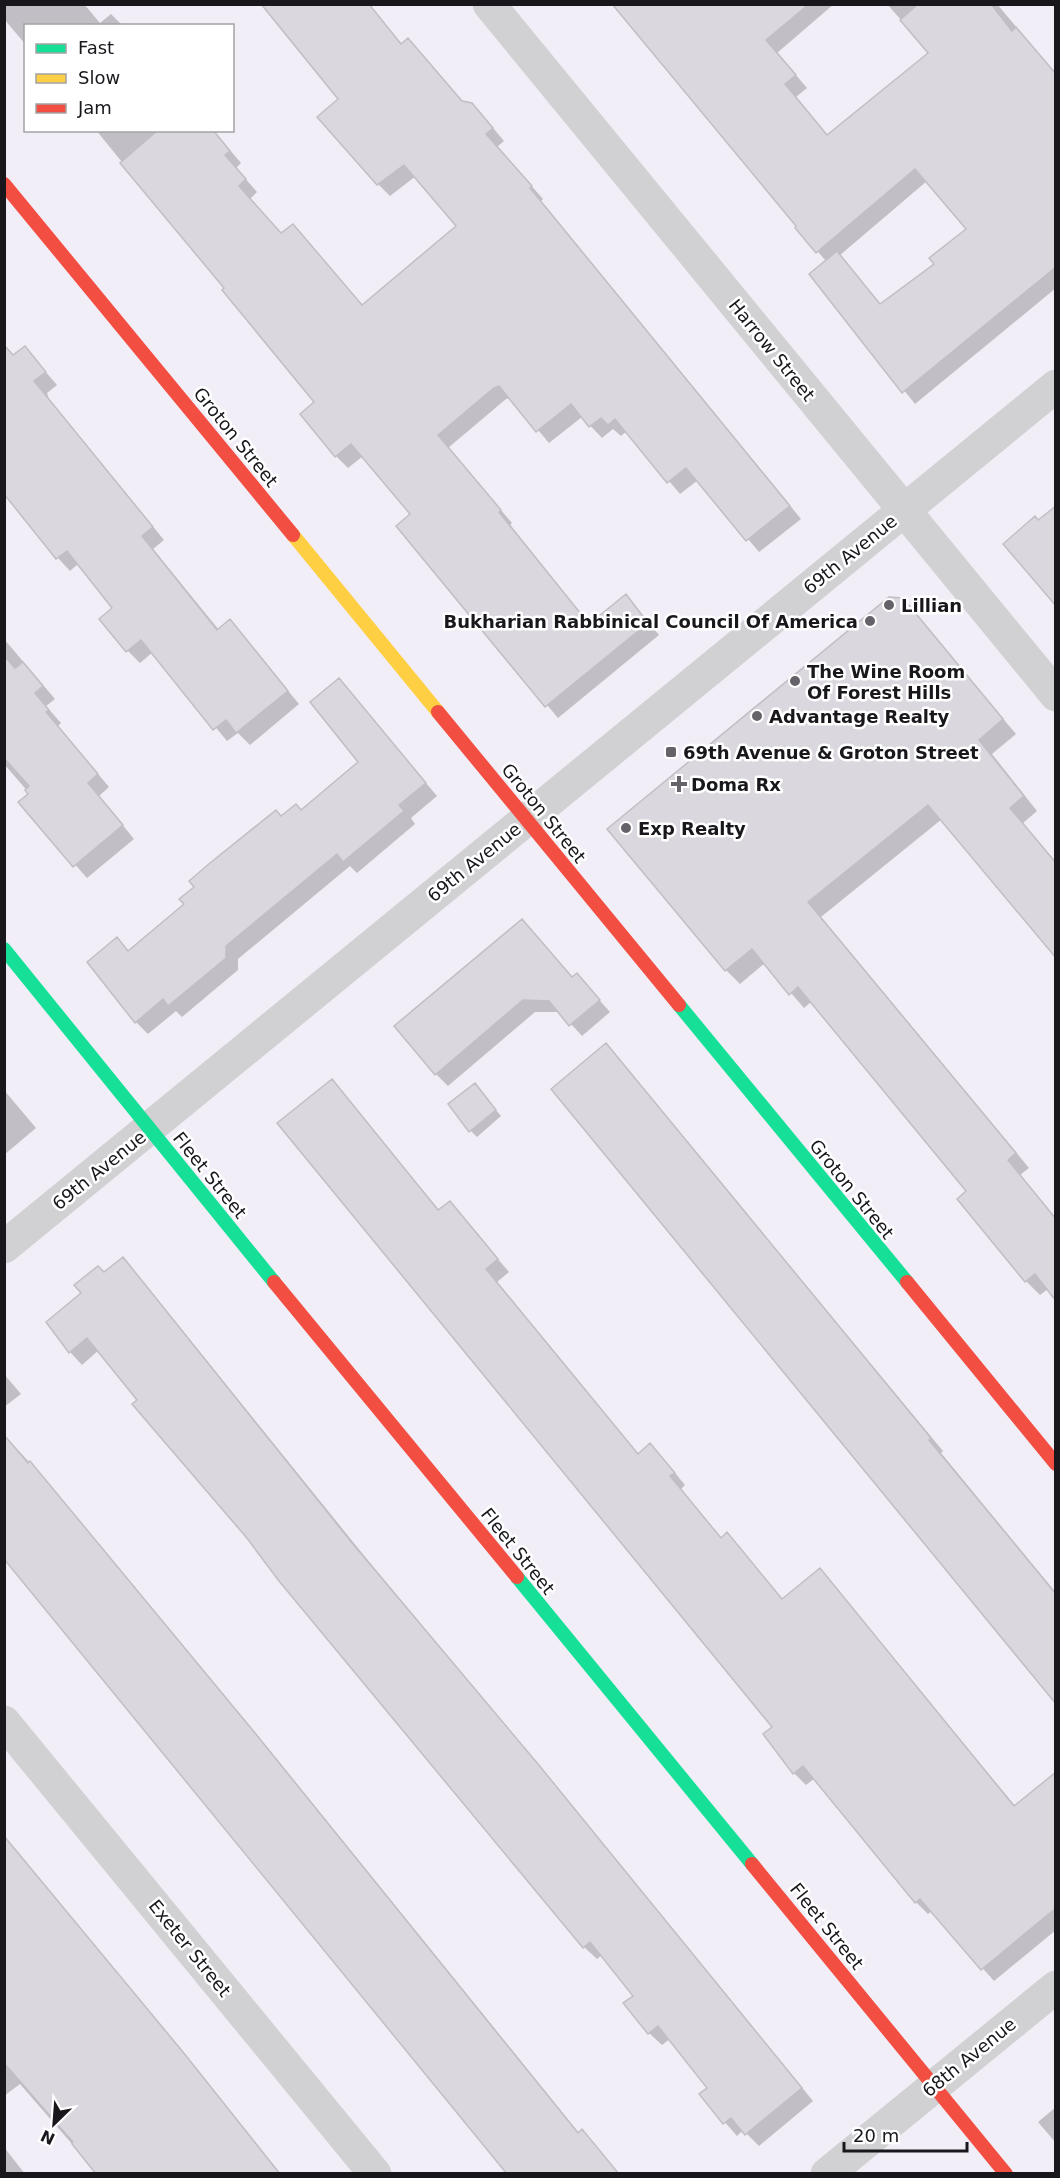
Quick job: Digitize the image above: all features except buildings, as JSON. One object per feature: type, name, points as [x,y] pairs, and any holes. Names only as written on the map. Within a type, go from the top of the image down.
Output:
[{"type":"street","name":"Harrow Street","points":[[489,4],[1056,695]]},
{"type":"street","name":"Groton Street","points":[[4,184],[1056,1464]]},
{"type":"street","name":"69th Avenue","points":[[4,1247],[1056,386]]},
{"type":"street","name":"Fleet Street","points":[[4,949],[1006,2174]]},
{"type":"street","name":"Exeter Street","points":[[4,1722],[375,2174]]},
{"type":"street","name":"68th Avenue","points":[[827,2174],[1056,1987]]},
{"type":"traffic: fast","points":[[4,949],[274,1282]]},
{"type":"traffic: fast","points":[[679,1005],[907,1282]]},
{"type":"traffic: fast","points":[[517,1577],[752,1864]]},
{"type":"traffic: slow","points":[[293,535],[438,712]]},
{"type":"traffic: jam","points":[[4,184],[293,535]]},
{"type":"traffic: jam","points":[[438,712],[679,1005]]},
{"type":"traffic: jam","points":[[274,1282],[517,1577]]},
{"type":"traffic: jam","points":[[907,1282],[1056,1464]]},
{"type":"traffic: jam","points":[[752,1864],[1006,2174]]},
{"type":"place","name":"Lillian","points":[[889,605]]},
{"type":"place","name":"Bukharian Rabbinical Council Of America","points":[[870,621]]},
{"type":"place","name":"The Wine Room Of Forest Hills","points":[[795,681]]},
{"type":"place","name":"Advantage Realty","points":[[757,716]]},
{"type":"place","name":"69th Avenue & Groton Street","points":[[671,752]]},
{"type":"place","name":"Doma Rx","points":[[679,784]]},
{"type":"place","name":"Exp Realty","points":[[626,828]]}]
